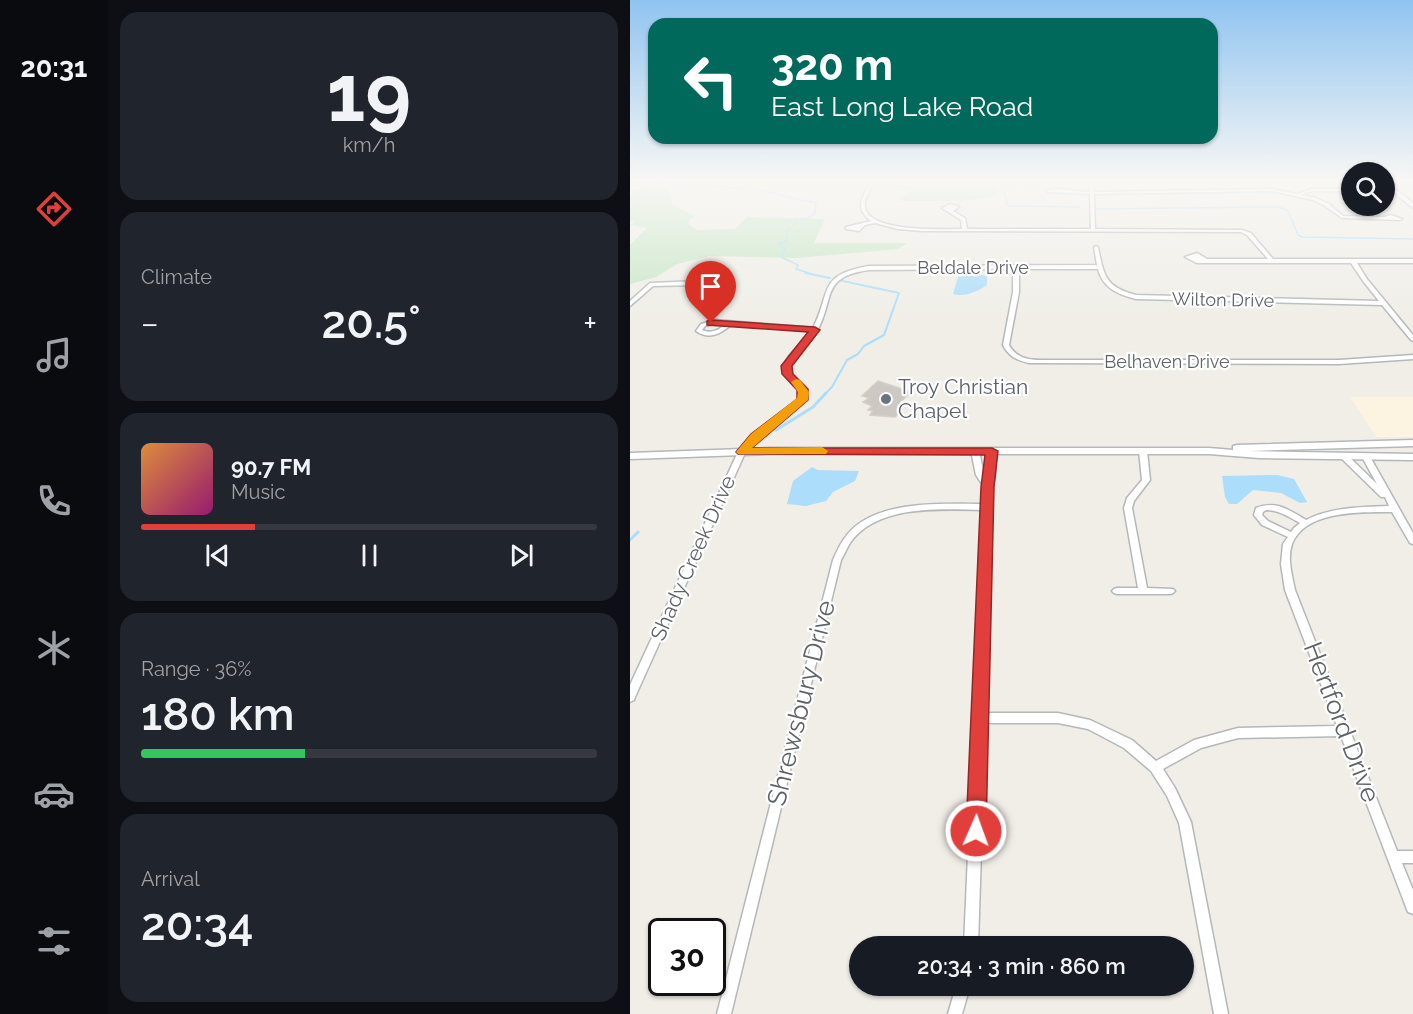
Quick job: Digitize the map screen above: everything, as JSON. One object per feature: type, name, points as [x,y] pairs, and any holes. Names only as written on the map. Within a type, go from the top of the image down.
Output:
[{"type":"main road","points":[[630,456],[742,452],[1209,451],[1366,457],[1413,456],[1410,451],[1413,445],[1369,443],[1255,446],[1209,451]]},
{"type":"main road","points":[[1308,456],[1303,453],[1305,448],[1362,447],[1368,446],[1369,443]]},
{"type":"street","points":[[901,227],[965,230],[1242,231],[1249,234],[1272,261]]},
{"type":"street","name":"Wilton Drive","points":[[1096,247],[1104,281],[1110,288],[1127,296],[1383,303]]},
{"type":"street","points":[[1206,261],[1413,261]]},
{"type":"street","points":[[1353,261],[1383,303],[1413,339]]},
{"type":"street","name":"Beldale Drive","points":[[815,330],[830,284],[847,272],[878,268],[1099,267]]},
{"type":"street","name":"Belhaven Drive","points":[[1016,268],[1016,292],[1006,345],[1012,355],[1023,360],[1047,362],[1344,362],[1413,357]]},
{"type":"street","points":[[630,304],[652,284],[699,283]]},
{"type":"street","points":[[729,324],[815,330]]},
{"type":"street","points":[[742,452],[755,437],[802,400],[802,389],[788,374],[786,366],[815,330]]},
{"type":"street","points":[[975,451],[980,475],[988,487]]},
{"type":"street","points":[[971,936],[988,487],[992,451]]},
{"type":"street","points":[[1143,451],[1146,480],[1130,500],[1128,508],[1143,591]]},
{"type":"street","name":"Shady Creek Drive","points":[[630,697],[742,452]]},
{"type":"street","points":[[1344,457],[1392,505]]},
{"type":"street","points":[[1366,457],[1413,541]]},
{"type":"street","points":[[1306,523],[1277,508],[1266,507],[1259,510],[1258,515],[1262,521],[1292,536],[1306,523],[1337,511],[1392,505]]},
{"type":"street","name":"Shrewsbury Drive","points":[[724,1014],[834,571],[844,545],[859,529],[880,516],[892,512],[924,507],[988,507]]},
{"type":"street","name":"Hertford Drive","points":[[1292,536],[1283,555],[1286,576],[1413,907]]},
{"type":"street","points":[[1117,591],[1170,591]]},
{"type":"street","points":[[981,718],[1052,718],[1090,725],[1128,744],[1155,767],[1172,792],[1185,822],[1221,1014]]},
{"type":"street","points":[[1155,767],[1198,744],[1232,734],[1345,731]]},
{"type":"street","points":[[1394,857],[1413,857]]},
{"type":"street","points":[[955,1014],[960,996]]},
{"type":"shaded area","points":[[1350,397],[1413,397],[1413,437],[1376,437]]},
{"type":"green space","points":[[643,227],[693,227],[697,230],[737,227],[821,227],[814,243],[907,243],[898,249],[797,258],[709,256],[677,264],[656,277],[630,284],[630,245],[647,228]]},
{"type":"water","points":[[967,272],[987,276],[987,285],[970,293],[953,294],[958,277]]},
{"type":"water","points":[[812,467],[818,470],[859,471],[855,481],[833,492],[826,501],[806,506],[787,504],[793,481]]},
{"type":"water","points":[[1277,475],[1294,479],[1307,502],[1300,503],[1281,493],[1253,490],[1237,504],[1229,504],[1225,497],[1222,476]]},
{"type":"building","name":"Troy Christian Chapel","points":[[878,381],[911,392],[897,405],[902,410],[895,417],[870,415],[873,411],[868,410],[872,406],[863,402],[869,398],[862,396]]},
{"type":"waterway","points":[[1295,227],[1298,235],[1302,237],[1413,239]]},
{"type":"waterway","points":[[790,228],[786,232],[787,240],[779,244],[785,249],[781,257],[798,265],[796,269],[812,274]]},
{"type":"waterway","points":[[805,273],[830,278]]},
{"type":"waterway","points":[[826,393],[832,387],[847,360],[858,354],[864,346],[884,335],[899,293],[838,280]]},
{"type":"waterway","points":[[776,430],[813,407],[826,393]]},
{"type":"waterway","points":[[630,540],[638,532]]},
{"type":"slow traffic","points":[[796,382],[804,392],[802,400],[755,437],[742,452],[822,451]]},
{"type":"place","name":"Troy Christian Chapel","points":[[886,399]]},
{"type":"route","points":[[711,323],[815,330],[786,366],[788,374],[802,389],[804,394],[802,400],[755,437],[742,452],[992,451],[988,487],[976,831]]}]
